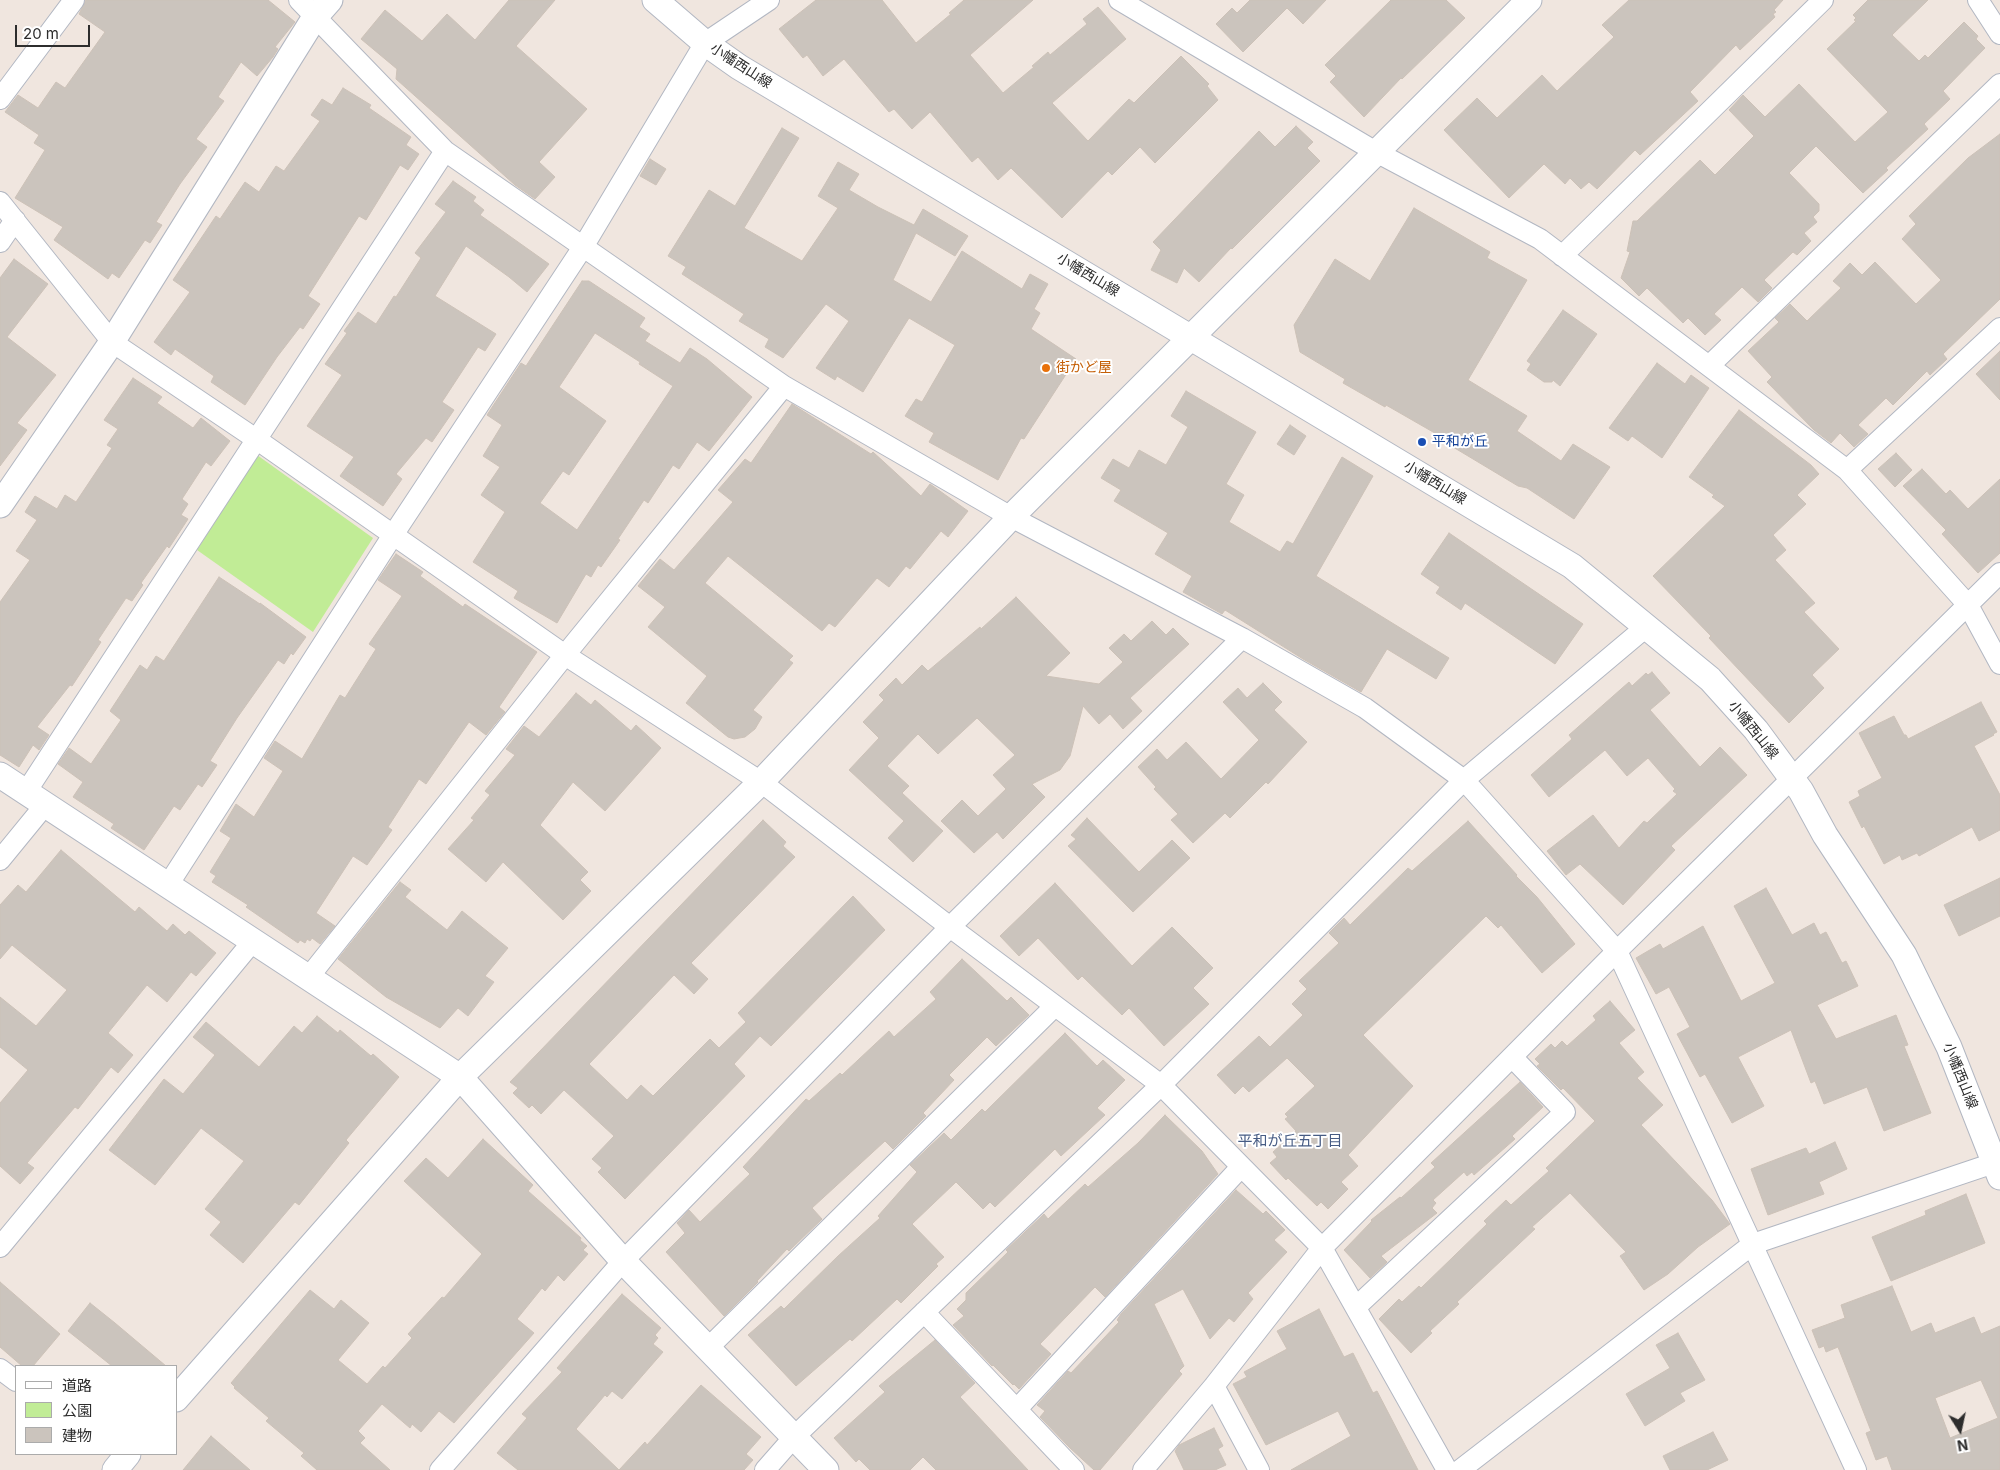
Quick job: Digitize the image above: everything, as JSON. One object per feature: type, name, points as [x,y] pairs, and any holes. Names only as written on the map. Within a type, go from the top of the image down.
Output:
[{"type":"street","points":[[0,99],[74,0]]},
{"type":"street","name":"小幡西山線","points":[[655,0],[705,44],[739,67],[1191,336],[1572,566],[1710,679],[1756,730],[1801,791],[1851,875],[1904,955],[1949,1047],[1998,1167]]},
{"type":"street","points":[[168,886],[393,535],[583,247],[705,44],[768,0]]},
{"type":"street","points":[[1119,0],[1376,152],[1540,239],[1847,470],[1968,605],[2000,664]]},
{"type":"street","points":[[178,1398],[460,1077],[761,782],[1012,517],[1529,0]]},
{"type":"street","points":[[1562,256],[1824,0]]},
{"type":"street","points":[[1978,0],[2000,34]]},
{"type":"street","points":[[0,505],[112,342],[314,6],[445,151],[784,386],[1012,517],[1242,638],[1365,708],[1464,780],[1617,951],[1856,1470]]},
{"type":"street","points":[[1709,366],[2000,84]]},
{"type":"street","points":[[0,860],[256,439],[445,151]]},
{"type":"street","points":[[0,202],[112,342],[256,439],[565,655],[761,782],[1161,1085],[1322,1248],[1447,1470]]},
{"type":"street","points":[[0,242],[15,220]]},
{"type":"street","points":[[1847,470],[2000,328]]},
{"type":"street","points":[[308,978],[565,655],[784,386]]},
{"type":"street","points":[[1143,1470],[1214,1386],[1322,1248],[1617,951],[2000,573]]},
{"type":"street","points":[[765,1470],[794,1437],[1161,1085],[1464,780],[1646,627]]},
{"type":"street","points":[[440,1470],[623,1261],[950,927],[1242,638]]},
{"type":"street","points":[[0,775],[460,1077],[623,1261],[826,1470]]},
{"type":"street","points":[[0,1247],[252,941]]},
{"type":"street","points":[[708,1348],[1055,1006]]},
{"type":"street","points":[[1356,1307],[1565,1112],[1512,1057]]},
{"type":"street","points":[[1016,1409],[1241,1167]]},
{"type":"street","points":[[1460,1470],[1752,1244],[1998,1167]]},
{"type":"street","points":[[924,1312],[1074,1470]]},
{"type":"street","points":[[0,1369],[15,1380]]},
{"type":"street","points":[[1214,1386],[1260,1470]]},
{"type":"green space","points":[[257,455],[373,538],[313,632],[197,550]]},
{"type":"building","points":[[86,0],[268,0],[295,22],[275,47],[278,49],[273,57],[257,76],[241,62],[218,97],[224,101],[196,139],[207,147],[180,184],[156,222],[162,225],[150,243],[145,240],[119,278],[112,273],[108,279],[54,240],[63,227],[15,198],[45,150],[34,143],[39,135],[5,112],[18,95],[38,108],[56,82],[65,88],[105,32],[79,14]]},
{"type":"building","points":[[509,0],[555,0],[516,46],[587,109],[539,162],[555,177],[535,199],[515,185],[396,79],[397,69],[361,39],[385,10],[422,41],[447,14],[475,40]]},
{"type":"building","points":[[816,0],[882,0],[916,43],[951,14],[949,13],[964,0],[1033,0],[970,55],[1003,93],[1034,67],[1032,66],[1048,52],[1050,55],[1087,24],[1083,19],[1098,7],[1126,39],[1052,103],[1088,141],[1129,99],[1134,103],[1181,56],[1209,84],[1207,86],[1218,100],[1155,163],[1140,147],[1112,175],[1108,171],[1062,218],[1011,168],[998,180],[978,157],[972,162],[930,112],[912,129],[894,109],[889,112],[844,59],[823,76],[807,55],[803,58],[779,29]]},
{"type":"building","points":[[1250,0],[1326,0],[1303,24],[1287,8],[1243,52],[1216,24],[1232,8],[1237,13]]},
{"type":"building","points":[[1391,0],[1446,0],[1465,18],[1401,78],[1364,117],[1330,82],[1336,76],[1325,65]]},
{"type":"building","points":[[1629,0],[1783,0],[1774,10],[1776,12],[1773,14],[1775,17],[1740,50],[1736,45],[1690,92],[1698,101],[1640,155],[1635,150],[1597,189],[1589,182],[1581,189],[1570,178],[1565,184],[1544,164],[1509,198],[1444,130],[1477,98],[1497,118],[1542,75],[1557,91],[1614,37],[1602,25]]},
{"type":"building","points":[[1868,0],[1928,0],[1892,35],[1919,61],[1925,55],[1928,58],[1964,22],[1978,36],[1976,39],[1985,48],[1943,91],[1950,99],[1924,124],[1928,129],[1886,168],[1888,170],[1863,193],[1816,146],[1789,173],[1819,204],[1819,211],[1813,217],[1817,222],[1804,233],[1811,241],[1797,255],[1793,252],[1764,280],[1772,288],[1758,302],[1742,287],[1714,314],[1721,320],[1705,335],[1688,318],[1683,323],[1647,288],[1639,296],[1621,278],[1630,252],[1627,251],[1633,221],[1637,221],[1700,160],[1715,175],[1754,136],[1729,110],[1743,95],[1765,117],[1799,84],[1855,142],[1888,112],[1827,49],[1856,21],[1853,15]]},
{"type":"building","points":[[343,88],[371,105],[369,108],[411,137],[406,145],[419,154],[408,170],[400,165],[366,220],[359,216],[308,296],[320,304],[303,329],[300,327],[277,357],[245,405],[211,382],[214,376],[175,349],[171,355],[154,342],[190,292],[173,280],[216,216],[220,219],[245,182],[259,192],[276,166],[284,171],[320,121],[311,115],[322,99],[332,105]]},
{"type":"building","points":[[1296,126],[1313,142],[1307,148],[1320,161],[1199,282],[1184,268],[1177,283],[1151,270],[1161,250],[1153,242],[1259,131],[1275,147]]},
{"type":"building","points":[[782,128],[799,138],[744,228],[802,261],[838,208],[818,196],[838,162],[859,174],[849,190],[878,207],[914,225],[923,209],[968,236],[955,256],[916,233],[893,280],[931,302],[962,251],[1022,289],[1030,274],[1048,284],[1034,309],[1040,313],[1031,329],[1076,359],[1024,439],[1021,438],[998,480],[929,442],[934,433],[905,416],[916,399],[922,402],[955,345],[909,318],[863,392],[837,376],[835,380],[816,368],[849,321],[826,304],[783,358],[765,347],[769,339],[739,321],[744,314],[682,274],[686,267],[668,256],[709,190],[735,206]]},
{"type":"building","points":[[2000,134],[2000,299],[1943,354],[1947,359],[1930,375],[1927,371],[1893,405],[1886,398],[1858,425],[1868,434],[1854,447],[1840,433],[1831,443],[1814,430],[1767,382],[1772,377],[1748,351],[1779,322],[1775,318],[1790,304],[1807,321],[1841,288],[1833,281],[1850,263],[1862,275],[1875,262],[1916,304],[1941,280],[1902,239],[1916,224],[1909,216],[1968,158]]},
{"type":"building","points":[[650,159],[666,169],[656,185],[640,176]]},
{"type":"building","points":[[453,181],[476,197],[473,201],[484,210],[480,215],[549,264],[527,292],[466,246],[435,296],[496,334],[485,351],[478,347],[442,402],[454,410],[432,442],[426,438],[396,474],[402,479],[383,506],[340,476],[354,457],[307,426],[342,375],[325,364],[347,333],[344,331],[358,312],[376,324],[394,296],[396,297],[421,258],[415,253],[446,212],[435,204]]},
{"type":"building","points":[[1414,208],[1490,252],[1487,258],[1527,280],[1468,380],[1527,416],[1517,431],[1561,461],[1573,444],[1610,467],[1574,519],[1527,488],[1518,486],[1438,438],[1440,436],[1343,383],[1345,379],[1300,352],[1294,325],[1335,259],[1370,281]]},
{"type":"building","points":[[14,259],[48,284],[7,337],[56,375],[17,423],[27,430],[0,466],[0,278]]},
{"type":"building","points":[[582,281],[589,281],[645,318],[639,327],[650,334],[645,341],[680,363],[690,348],[707,359],[752,397],[709,451],[697,442],[679,469],[673,465],[648,503],[644,500],[601,567],[598,565],[591,577],[586,574],[557,623],[514,598],[518,591],[473,562],[505,512],[481,495],[500,467],[483,456],[502,425],[487,415],[521,363],[526,366]],"holes":[[[595,333],[640,362],[639,364],[673,386],[577,530],[540,503],[563,471],[569,475],[606,421],[559,387]]]},
{"type":"building","points":[[1563,310],[1597,334],[1560,386],[1553,380],[1552,382],[1544,382],[1527,370],[1531,364],[1527,361]]},
{"type":"building","points":[[2000,351],[2000,400],[1976,374]]},
{"type":"building","points":[[1657,363],[1685,384],[1691,375],[1709,388],[1662,458],[1632,436],[1628,441],[1609,428]]},
{"type":"building","points":[[133,378],[162,397],[157,403],[193,428],[201,418],[230,441],[211,466],[206,462],[182,499],[188,504],[181,515],[188,519],[169,548],[167,546],[141,583],[143,585],[132,601],[126,598],[98,640],[101,642],[72,686],[70,685],[37,727],[49,735],[39,750],[33,745],[19,767],[0,755],[0,602],[30,560],[16,551],[37,520],[25,512],[35,496],[57,509],[65,495],[76,502],[112,448],[107,445],[118,429],[104,420]]},
{"type":"building","points":[[1186,391],[1256,432],[1226,484],[1244,495],[1229,522],[1280,552],[1287,541],[1293,544],[1342,457],[1373,476],[1316,576],[1449,658],[1436,679],[1387,649],[1361,692],[1303,659],[1225,610],[1222,614],[1183,592],[1192,576],[1155,554],[1168,533],[1114,501],[1121,490],[1101,478],[1113,459],[1129,468],[1139,450],[1166,465],[1188,427],[1171,416]]},
{"type":"building","points":[[792,404],[871,454],[873,452],[921,496],[930,484],[968,511],[948,537],[941,531],[910,569],[906,566],[889,587],[877,578],[835,627],[829,623],[822,631],[728,556],[705,583],[793,656],[789,660],[793,663],[753,710],[762,717],[755,729],[745,737],[734,739],[728,737],[686,703],[707,676],[648,627],[665,607],[638,586],[660,559],[674,570],[733,502],[718,490],[745,459],[751,463]]},
{"type":"building","points":[[1739,410],[1811,465],[1819,474],[1797,495],[1806,504],[1773,535],[1786,550],[1775,560],[1815,603],[1804,612],[1839,649],[1812,675],[1824,688],[1789,723],[1709,638],[1711,636],[1653,576],[1725,506],[1712,497],[1714,495],[1689,477]]},
{"type":"building","points":[[1290,425],[1306,436],[1294,455],[1277,444]]},
{"type":"building","points":[[1896,453],[1912,470],[1895,487],[1878,469]]},
{"type":"building","points":[[1922,469],[1946,494],[1950,490],[1968,509],[2000,479],[2000,553],[1978,573],[1942,534],[1946,530],[1903,486]]},
{"type":"building","points":[[1449,533],[1583,624],[1555,664],[1465,603],[1461,610],[1436,593],[1440,587],[1421,574]]},
{"type":"building","points":[[396,554],[423,572],[420,576],[463,607],[465,604],[537,652],[499,707],[505,712],[486,735],[469,722],[426,784],[419,779],[388,827],[392,830],[367,865],[353,856],[316,913],[335,926],[320,944],[312,938],[310,941],[307,939],[305,943],[300,940],[298,943],[246,907],[248,905],[212,882],[216,876],[210,872],[231,838],[220,831],[236,804],[254,817],[283,771],[264,758],[275,741],[302,759],[340,695],[345,698],[376,649],[369,644],[402,596],[378,580]]},
{"type":"building","points":[[219,577],[260,603],[306,637],[293,655],[291,653],[284,664],[278,660],[237,718],[210,761],[217,765],[202,787],[198,784],[180,810],[174,806],[144,850],[111,828],[114,824],[73,797],[83,782],[58,764],[69,748],[91,764],[121,720],[110,711],[140,665],[147,670],[156,656],[164,661]]},
{"type":"building","points":[[1016,597],[1070,653],[1046,676],[1099,684],[1123,662],[1109,648],[1124,634],[1131,641],[1152,621],[1166,635],[1173,628],[1189,644],[1130,698],[1142,711],[1123,729],[1110,714],[1099,724],[1083,706],[1070,756],[1060,770],[1032,784],[1045,797],[1003,839],[997,832],[974,853],[941,821],[962,800],[978,816],[1006,789],[993,775],[1015,755],[977,718],[938,754],[918,734],[887,766],[909,786],[902,793],[943,831],[913,862],[888,838],[904,821],[849,770],[879,738],[863,722],[884,700],[879,695],[896,678],[902,685],[922,665],[928,671],[980,627],[981,629]]},
{"type":"building","points":[[1652,672],[1670,693],[1650,710],[1700,767],[1720,747],[1747,775],[1671,846],[1675,850],[1623,905],[1580,864],[1566,875],[1547,851],[1593,815],[1619,848],[1644,821],[1647,823],[1677,794],[1673,791],[1675,789],[1648,758],[1627,776],[1605,750],[1549,797],[1531,775],[1572,739],[1569,735],[1629,682],[1632,686],[1646,673],[1648,675]]},
{"type":"building","points":[[1263,683],[1282,702],[1274,710],[1307,742],[1268,784],[1266,782],[1230,818],[1225,813],[1193,843],[1171,820],[1178,814],[1154,789],[1156,787],[1138,767],[1157,749],[1167,760],[1186,742],[1221,779],[1259,740],[1223,702],[1238,688],[1247,698]]},
{"type":"building","points":[[576,693],[591,705],[595,700],[631,731],[636,725],[661,748],[605,811],[573,782],[540,825],[588,872],[580,880],[591,891],[563,920],[503,862],[486,882],[448,849],[474,820],[471,818],[490,795],[485,791],[515,755],[506,749],[524,726],[539,737]]},
{"type":"building","points":[[1981,702],[1997,732],[1974,746],[2000,795],[2000,830],[1979,841],[1972,827],[1919,856],[1917,853],[1902,860],[1900,855],[1884,864],[1849,802],[1860,796],[1858,791],[1882,778],[1859,733],[1894,716],[1908,739]]},
{"type":"building","points":[[1087,818],[1139,872],[1172,840],[1190,858],[1133,912],[1068,846],[1076,839],[1071,835]]},
{"type":"building","points":[[763,820],[786,842],[783,846],[795,857],[691,963],[708,979],[694,994],[674,975],[589,1064],[627,1100],[641,1085],[653,1096],[710,1039],[719,1048],[746,1022],[738,1013],[853,896],[885,930],[771,1046],[760,1036],[734,1064],[745,1076],[625,1199],[598,1172],[602,1168],[592,1159],[614,1136],[564,1090],[541,1114],[532,1105],[529,1108],[513,1093],[518,1088],[510,1082]]},
{"type":"building","points":[[1468,821],[1537,897],[1575,944],[1542,973],[1501,925],[1498,928],[1486,916],[1363,1035],[1413,1086],[1348,1155],[1358,1166],[1341,1182],[1348,1189],[1328,1209],[1321,1202],[1317,1206],[1288,1178],[1286,1180],[1270,1163],[1277,1157],[1273,1152],[1296,1131],[1285,1119],[1288,1117],[1285,1114],[1315,1086],[1287,1058],[1249,1092],[1243,1086],[1235,1094],[1217,1075],[1259,1036],[1270,1047],[1303,1015],[1292,1004],[1307,989],[1299,981],[1339,943],[1329,933],[1344,918],[1350,925],[1408,868],[1412,871]]},
{"type":"building","points":[[61,850],[135,912],[139,907],[167,931],[173,924],[185,935],[189,931],[216,953],[196,976],[191,972],[167,1002],[147,985],[108,1033],[133,1055],[118,1073],[111,1067],[78,1109],[75,1107],[27,1163],[34,1168],[20,1184],[0,1166],[0,1103],[28,1070],[0,1047],[0,997],[36,1026],[67,990],[12,945],[0,959],[0,905],[18,885],[26,892]]},
{"type":"building","points":[[2000,878],[2000,916],[1959,936],[1944,905]]},
{"type":"building","points":[[400,882],[411,890],[405,897],[447,930],[462,911],[508,948],[485,976],[494,982],[468,1016],[458,1008],[440,1028],[386,997],[338,959]]},
{"type":"building","points":[[1055,883],[1132,966],[1172,927],[1213,968],[1193,988],[1209,1004],[1164,1046],[1129,1008],[1122,1015],[1082,976],[1078,980],[1038,938],[1019,956],[1000,936]]},
{"type":"building","points":[[1766,888],[1792,935],[1814,923],[1820,935],[1826,932],[1842,963],[1846,961],[1858,986],[1817,1005],[1836,1039],[1896,1015],[1908,1045],[1904,1046],[1931,1113],[1884,1131],[1867,1087],[1824,1104],[1815,1081],[1811,1083],[1791,1030],[1738,1057],[1764,1106],[1732,1123],[1705,1074],[1700,1077],[1677,1034],[1690,1027],[1669,987],[1656,994],[1636,958],[1660,944],[1663,949],[1703,926],[1741,1001],[1775,983],[1734,906]]},
{"type":"building","points":[[962,959],[1007,1001],[1011,997],[1029,1015],[996,1046],[987,1037],[949,1075],[954,1080],[923,1113],[926,1116],[893,1149],[885,1141],[812,1208],[822,1219],[789,1251],[787,1249],[724,1316],[666,1252],[685,1233],[677,1223],[689,1210],[700,1222],[750,1174],[743,1167],[806,1099],[809,1101],[840,1073],[842,1075],[889,1031],[894,1037],[936,999],[930,992]]},
{"type":"building","points":[[1610,1001],[1635,1030],[1619,1043],[1644,1072],[1637,1078],[1663,1105],[1641,1125],[1712,1200],[1730,1224],[1698,1247],[1668,1274],[1644,1290],[1620,1256],[1626,1252],[1570,1193],[1532,1227],[1535,1229],[1457,1302],[1459,1304],[1430,1331],[1432,1333],[1411,1353],[1379,1319],[1399,1299],[1402,1302],[1419,1286],[1421,1288],[1487,1224],[1484,1221],[1506,1200],[1511,1205],[1549,1171],[1546,1168],[1595,1121],[1563,1088],[1561,1090],[1537,1066],[1540,1064],[1535,1059],[1551,1044],[1555,1048],[1562,1041],[1567,1046],[1596,1020],[1593,1016]]},
{"type":"building","points":[[317,1016],[338,1033],[340,1030],[371,1056],[373,1054],[399,1077],[346,1140],[349,1143],[299,1205],[295,1202],[243,1263],[210,1235],[221,1222],[205,1209],[244,1161],[201,1128],[155,1185],[109,1150],[164,1079],[183,1094],[215,1055],[193,1037],[206,1022],[259,1067],[294,1026],[302,1033]]},
{"type":"building","points":[[1065,1033],[1097,1066],[1103,1060],[1125,1080],[1097,1108],[1105,1115],[1061,1156],[1055,1149],[995,1207],[990,1202],[983,1209],[956,1182],[912,1224],[944,1257],[936,1264],[938,1266],[901,1303],[897,1299],[852,1341],[850,1339],[796,1386],[748,1335],[781,1306],[784,1309],[880,1218],[878,1216],[917,1172],[910,1165],[944,1133],[951,1140],[982,1109],[985,1112]]},
{"type":"building","points":[[1520,1082],[1543,1107],[1512,1136],[1515,1139],[1474,1175],[1472,1172],[1467,1176],[1464,1172],[1433,1200],[1436,1203],[1432,1208],[1437,1213],[1381,1256],[1387,1262],[1370,1278],[1344,1250],[1371,1220],[1401,1198],[1435,1167],[1431,1163]]},
{"type":"building","points":[[1165,1115],[1202,1151],[1218,1174],[1105,1297],[1095,1287],[1040,1344],[1051,1354],[1019,1389],[992,1366],[953,1325],[964,1316],[957,1309],[966,1300],[966,1293],[1008,1252],[1006,1250],[1044,1214],[1048,1219],[1085,1184],[1088,1187],[1138,1143]]},
{"type":"building","points":[[483,1139],[533,1185],[528,1191],[581,1238],[580,1240],[587,1246],[583,1250],[588,1254],[564,1281],[558,1275],[545,1291],[542,1288],[517,1319],[534,1333],[454,1423],[439,1411],[421,1432],[412,1424],[410,1428],[382,1404],[358,1431],[365,1438],[360,1443],[390,1470],[317,1470],[301,1456],[304,1453],[266,1421],[269,1418],[234,1388],[231,1383],[310,1290],[334,1309],[341,1300],[369,1323],[338,1360],[367,1384],[383,1366],[385,1368],[412,1338],[408,1334],[442,1297],[444,1298],[482,1254],[404,1181],[426,1158],[448,1178]]},
{"type":"building","points":[[1835,1142],[1847,1169],[1819,1182],[1824,1194],[1768,1215],[1751,1169],[1806,1148],[1809,1154]]},
{"type":"building","points":[[1236,1190],[1263,1214],[1266,1211],[1285,1230],[1274,1240],[1287,1252],[1248,1293],[1253,1299],[1234,1322],[1229,1318],[1210,1339],[1183,1289],[1154,1304],[1184,1366],[1179,1371],[1182,1374],[1100,1470],[1094,1470],[1040,1417],[1045,1411],[1037,1405],[1068,1371],[1071,1373],[1119,1322],[1117,1320],[1121,1314]]},
{"type":"building","points":[[1966,1194],[1985,1243],[1891,1281],[1872,1237],[1926,1215],[1925,1211]]},
{"type":"building","points":[[0,1282],[60,1334],[34,1365],[21,1365],[0,1347]]},
{"type":"building","points":[[1892,1286],[1911,1332],[1931,1323],[1935,1333],[1974,1317],[1981,1334],[2000,1326],[2000,1470],[1892,1470],[1887,1456],[1876,1460],[1866,1433],[1871,1431],[1838,1347],[1826,1352],[1824,1346],[1819,1348],[1812,1330],[1845,1318],[1841,1305]],"holes":[[[1981,1380],[1998,1418],[1950,1438],[1935,1398]]]},
{"type":"building","points":[[622,1294],[661,1328],[655,1335],[658,1338],[653,1344],[663,1352],[622,1399],[612,1391],[607,1397],[605,1395],[576,1429],[619,1470],[518,1470],[497,1453],[527,1418],[522,1414],[562,1372],[557,1368]]},
{"type":"building","points":[[90,1303],[165,1365],[111,1365],[68,1331]]},
{"type":"building","points":[[1319,1309],[1344,1357],[1353,1353],[1373,1393],[1377,1391],[1418,1470],[1291,1470],[1351,1436],[1338,1411],[1266,1445],[1233,1384],[1247,1377],[1244,1372],[1287,1349],[1277,1331]]},
{"type":"building","points":[[1678,1333],[1705,1380],[1680,1393],[1685,1401],[1645,1426],[1626,1394],[1670,1368],[1656,1345]]},
{"type":"building","points":[[935,1340],[975,1383],[960,1397],[1028,1470],[936,1470],[923,1457],[910,1470],[870,1470],[859,1459],[856,1462],[834,1438],[885,1392],[879,1386]]},
{"type":"building","points":[[701,1385],[761,1437],[746,1454],[753,1460],[744,1470],[619,1470],[645,1442],[647,1445]]},
{"type":"building","points":[[1214,1428],[1223,1446],[1218,1449],[1226,1465],[1215,1470],[1184,1470],[1175,1451],[1179,1445]]},
{"type":"building","points":[[1713,1432],[1728,1460],[1707,1470],[1670,1470],[1663,1456]]},
{"type":"building","points":[[211,1436],[250,1470],[183,1470]]},
{"type":"place","name":"街かど屋","points":[[1046,368]]},
{"type":"place","name":"平和が丘","points":[[1422,442]]},
{"type":"district","name":"平和が丘五丁目","points":[[1290,1141]]}]
